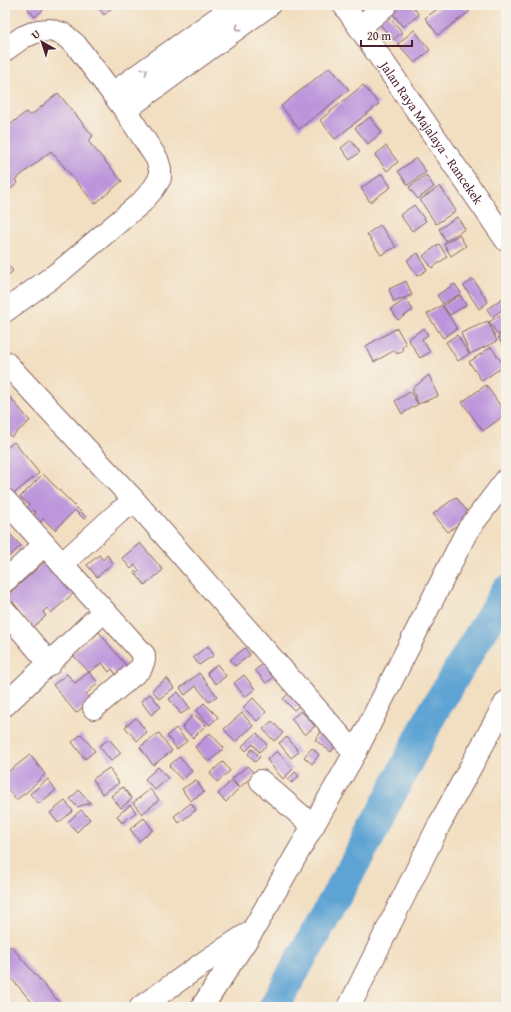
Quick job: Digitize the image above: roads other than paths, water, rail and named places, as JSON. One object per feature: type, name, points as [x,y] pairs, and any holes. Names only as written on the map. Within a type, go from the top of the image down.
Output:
[{"type":"street","points":[[119,102],[236,5]]},
{"type":"street","points":[[119,102],[269,5]]},
{"type":"street","name":"Jalan Raya Majalaya - Rancekek","points":[[344,5],[506,240]]},
{"type":"street","points":[[360,27],[386,5]]},
{"type":"street","points":[[5,50],[23,37],[38,31],[50,30],[63,34],[76,45],[119,102],[157,159],[160,169],[160,178],[142,202],[62,270],[5,312]]},
{"type":"street","points":[[5,362],[133,500],[355,754]]},
{"type":"street","points":[[202,1007],[254,930],[355,754],[467,531],[506,480]]},
{"type":"street","points":[[5,500],[144,655],[141,668],[94,708]]},
{"type":"street","points":[[62,564],[133,500]]},
{"type":"street","points":[[5,581],[44,545]]},
{"type":"street","points":[[5,611],[50,664]]},
{"type":"street","points":[[5,705],[50,664],[104,611]]},
{"type":"street","points":[[349,1007],[439,825],[506,702]]},
{"type":"street","points":[[261,781],[285,800],[313,826]]},
{"type":"street","points":[[141,1007],[209,959],[254,930]]},
{"type":"waterway","points":[[274,1007],[366,843],[433,712],[506,591]]}]
